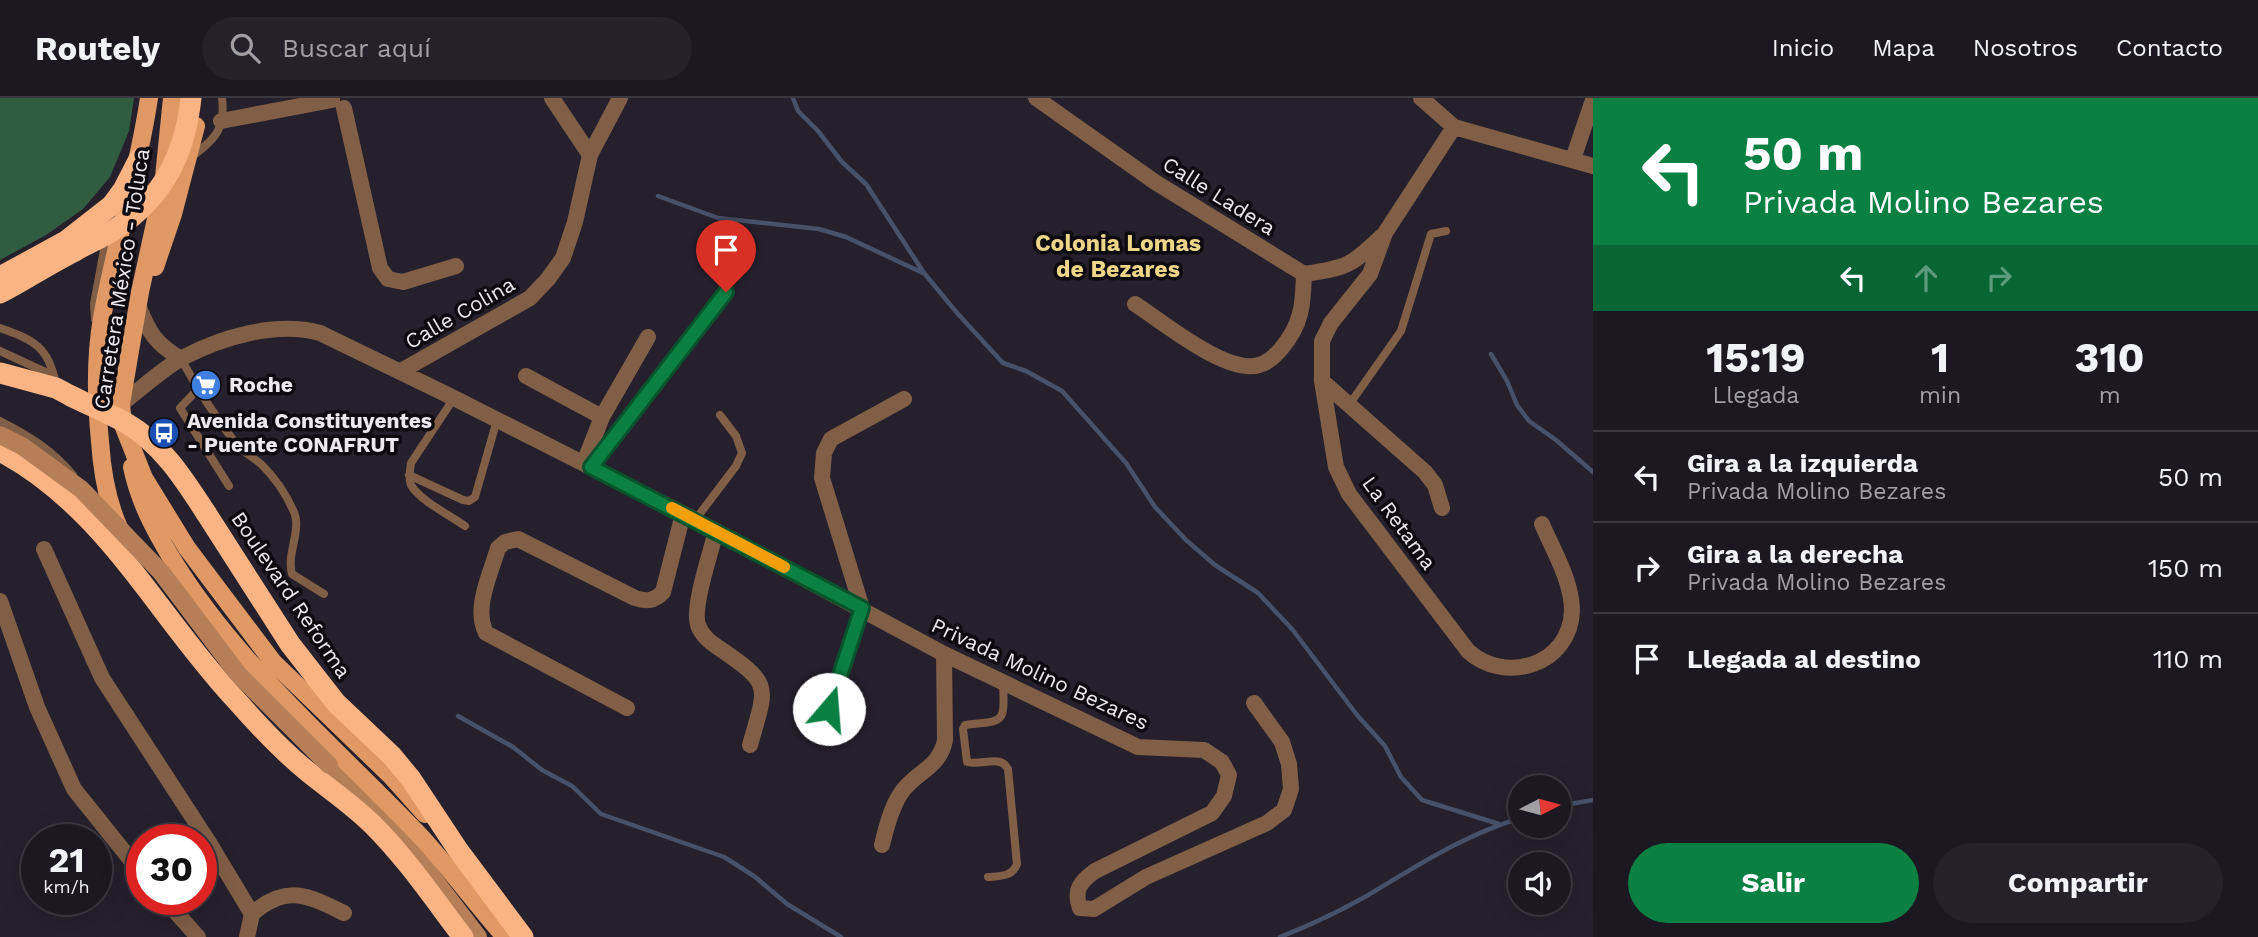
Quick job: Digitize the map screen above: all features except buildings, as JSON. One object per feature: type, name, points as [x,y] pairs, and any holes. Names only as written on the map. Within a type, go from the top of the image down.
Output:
[{"type":"highway","points":[[0,293],[116,229],[143,208],[174,167],[191,98]]},
{"type":"highway","points":[[0,276],[66,241],[112,205],[139,159]]},
{"type":"highway","name":"Boulevard Reforma","points":[[0,373],[60,387],[128,424],[161,451],[185,480],[290,644],[336,703],[392,756],[411,779],[458,850],[523,937]]},
{"type":"highway","points":[[0,451],[47,481],[112,545],[234,698],[289,755],[373,825],[413,871],[463,937]]},
{"type":"main road","name":"Carretera México - Toluca","points":[[149,98],[139,159],[102,321],[98,370],[98,422],[106,488],[116,522],[149,590]]},
{"type":"main road","name":"Carretera México - Toluca","points":[[172,98],[163,187],[139,298],[121,404],[122,425],[144,478],[187,548],[273,662],[391,776],[458,850]]},
{"type":"main road","points":[[139,298],[156,266],[188,160],[201,98]]},
{"type":"main road","points":[[122,425],[138,495],[156,532],[191,590],[244,657],[424,841],[505,937]]},
{"type":"main road","points":[[0,435],[22,446],[81,489],[161,572],[238,674],[390,822],[478,937]]},
{"type":"street","points":[[552,98],[590,155]]},
{"type":"street","name":"Calle Colina","points":[[401,372],[530,298],[548,279],[563,258],[590,155],[620,98]]},
{"type":"street","name":"Calle Ladera","points":[[1036,98],[1155,182],[1304,274]]},
{"type":"street","points":[[1421,98],[1454,127],[1593,166]]},
{"type":"street","points":[[1573,159],[1593,100]]},
{"type":"street","points":[[221,121],[340,101],[380,268],[388,279],[404,282],[456,265]]},
{"type":"street","name":"La Retama","points":[[1454,127],[1385,233],[1370,274],[1331,323],[1322,341],[1322,381],[1336,467],[1349,494],[1468,650],[1479,660],[1495,666],[1517,668],[1540,663],[1559,648],[1569,630],[1572,610],[1568,586],[1542,524]]},
{"type":"street","points":[[1135,304],[1220,359],[1241,366],[1260,365],[1277,354],[1293,335],[1303,308],[1304,274],[1340,268],[1357,260],[1385,233]]},
{"type":"street","points":[[587,465],[726,292]]},
{"type":"street","points":[[139,298],[147,327],[158,344],[181,359]]},
{"type":"street","name":"Privada Molino Bezares","points":[[121,404],[181,359],[244,334],[279,328],[305,329],[343,342],[497,419],[716,531],[944,654],[1138,747],[1204,750],[1222,762],[1229,775],[1224,796],[1212,813],[1081,881],[1076,898],[1080,908],[1094,909],[1146,877],[1267,824],[1284,810],[1291,789],[1289,764],[1282,742],[1254,703]]},
{"type":"street","points":[[587,465],[602,417],[648,338]]},
{"type":"street","points":[[526,376],[602,417]]},
{"type":"street","points":[[1322,381],[1425,472],[1435,485],[1442,509]]},
{"type":"street","points":[[829,709],[862,608],[822,478],[824,453],[831,439],[904,399]]},
{"type":"street","points":[[627,708],[486,632],[480,612],[498,548],[505,542],[517,539],[644,601],[656,599],[663,592],[689,517]]},
{"type":"street","points":[[716,531],[696,612],[698,625],[706,639],[750,669],[759,679],[763,692],[750,745]]},
{"type":"street","points":[[44,550],[102,678],[252,914]]},
{"type":"street","points":[[0,601],[37,708],[74,789],[126,854]]},
{"type":"street","points":[[882,845],[888,822],[901,792],[943,753],[944,654]]},
{"type":"street","points":[[247,937],[252,914],[268,901],[284,895],[312,897],[344,913]]},
{"type":"street","points":[[178,915],[198,937]]},
{"type":"lane","points":[[188,160],[213,141],[221,121],[222,98]]},
{"type":"lane","points":[[98,370],[94,304],[112,205]]},
{"type":"lane","points":[[1349,405],[1401,331],[1431,234],[1446,231]]},
{"type":"lane","points":[[0,328],[40,346],[60,387]]},
{"type":"lane","points":[[0,351],[60,387]]},
{"type":"lane","points":[[181,359],[198,389],[239,447],[276,480],[295,512],[292,574],[324,594]]},
{"type":"lane","points":[[198,389],[180,408],[229,486]]},
{"type":"lane","points":[[454,398],[411,463],[409,475],[411,485],[422,496],[465,526]]},
{"type":"lane","points":[[689,517],[736,466],[742,453],[736,436],[720,415]]},
{"type":"lane","points":[[409,475],[469,501],[475,497],[497,419]]},
{"type":"lane","points":[[0,421],[25,433],[62,462],[90,502],[112,545]]},
{"type":"lane","points":[[988,877],[1008,874],[1017,864],[1008,769],[999,761],[974,764],[967,762],[963,729],[965,725],[998,721],[1003,713],[1003,682]]},
{"type":"green space","points":[[0,98],[134,98],[129,131],[110,177],[83,209],[46,235],[0,260]]},
{"type":"waterway","points":[[793,98],[798,111],[842,162],[866,184],[924,273],[958,314],[1003,363],[1026,371],[1062,391],[1126,463],[1155,507],[1186,540],[1215,565],[1258,593],[1292,629],[1357,715],[1385,746],[1401,777],[1422,800],[1499,824]]},
{"type":"waterway","points":[[658,196],[718,218],[819,229],[846,237],[923,273]]},
{"type":"waterway","points":[[1491,354],[1517,405],[1529,421],[1593,472]]},
{"type":"waterway","points":[[458,716],[513,747],[542,770],[572,786],[601,814],[724,857],[754,876],[787,904],[841,937]]},
{"type":"waterway","points":[[1572,804],[1593,800]]},
{"type":"waterway","points":[[1280,937],[1353,904],[1459,843],[1508,822]]},
{"type":"slow traffic","points":[[672,508],[784,567]]},
{"type":"place","name":"Roche","points":[[206,385]]},
{"type":"place","name":"Avenida Constituyentes - Puente CONAFRUT","points":[[164,433]]},
{"type":"district","name":"Colonia Lomas de Bezares","points":[[1118,256]]},
{"type":"route","points":[[726,292],[591,467],[862,608],[829,709]]}]
